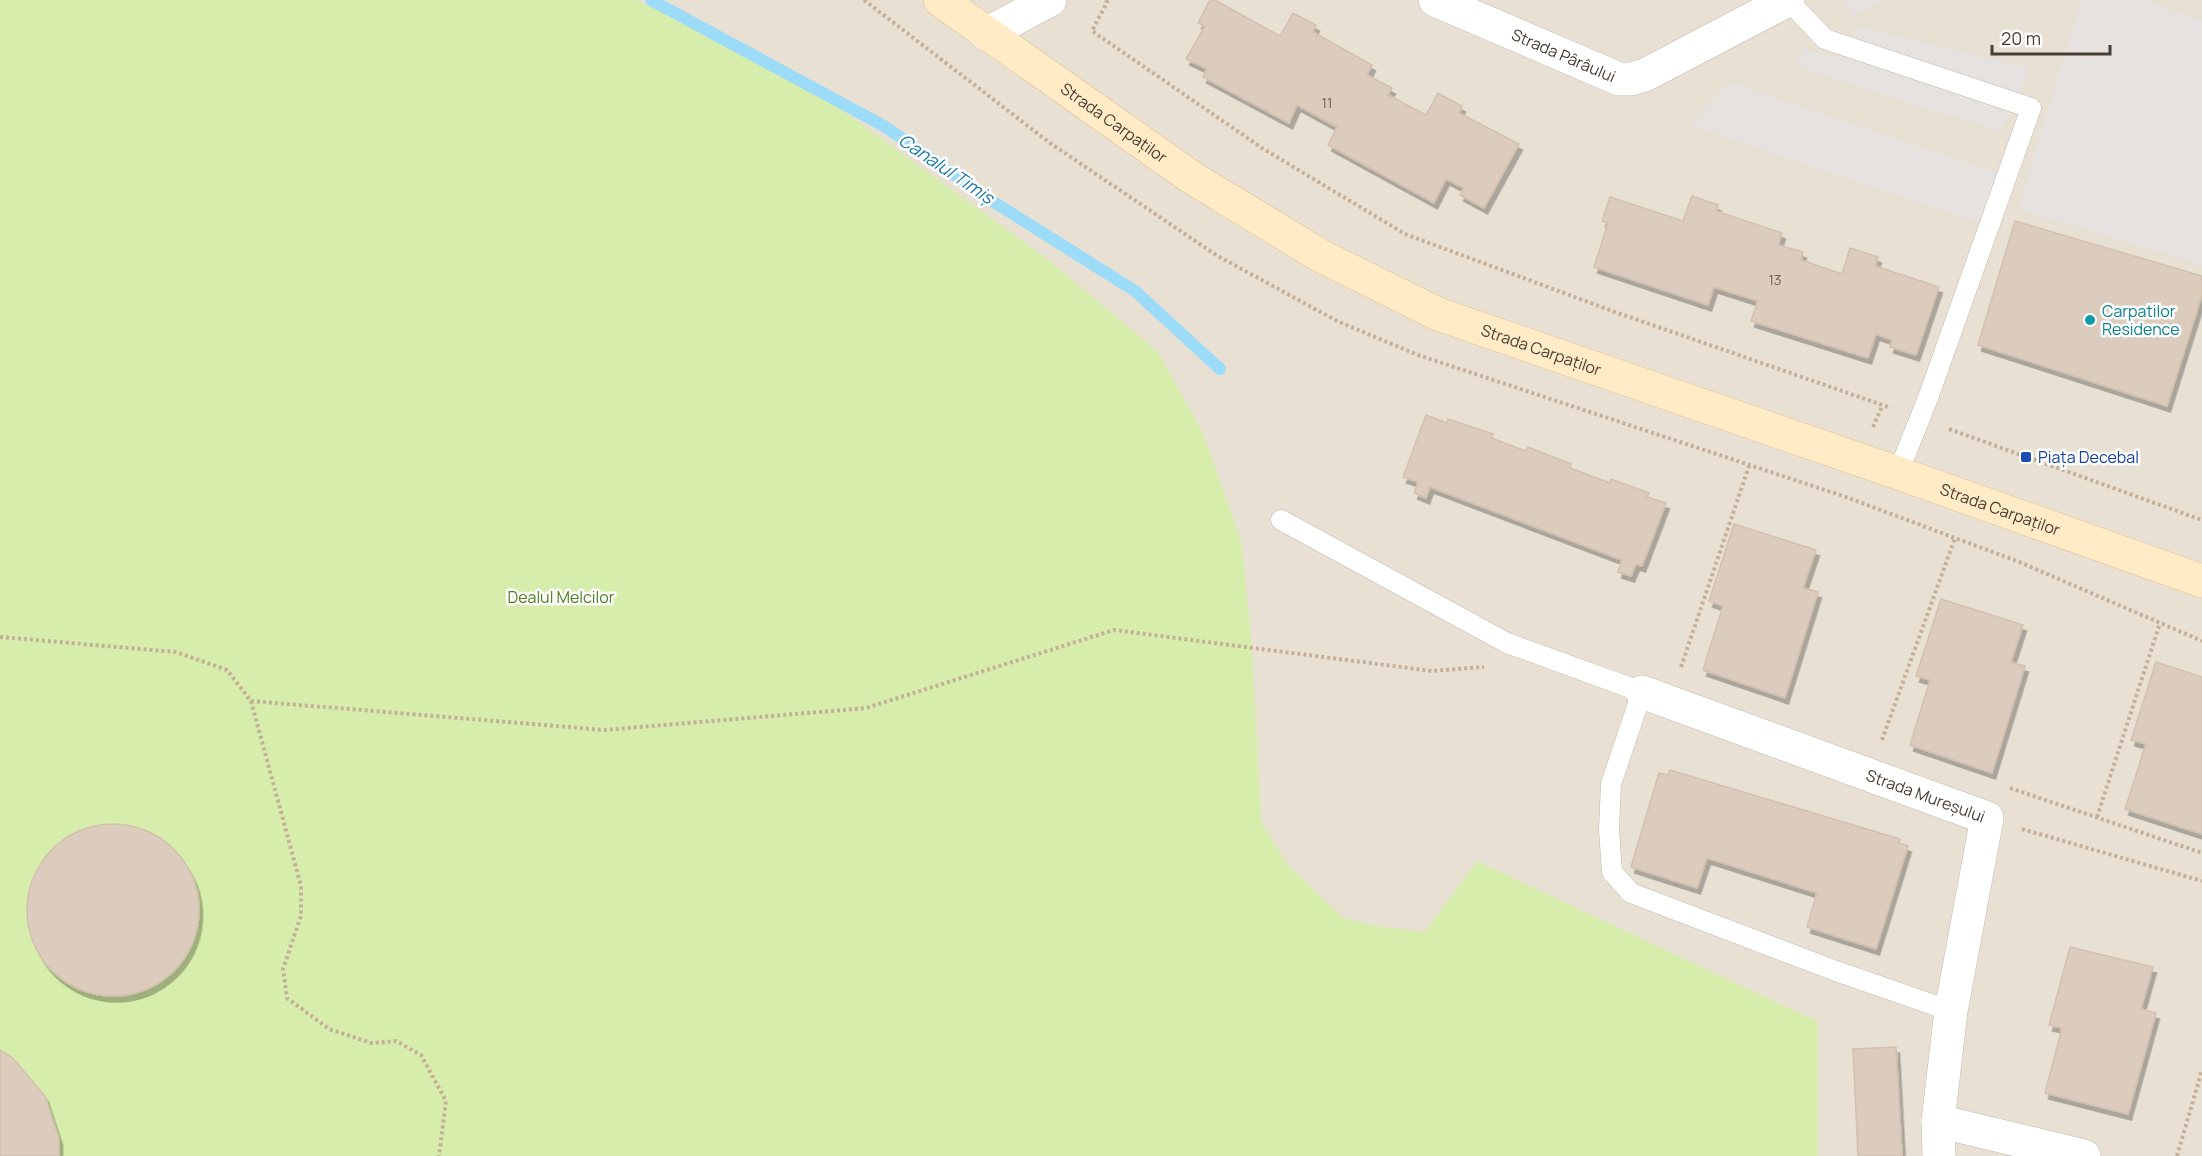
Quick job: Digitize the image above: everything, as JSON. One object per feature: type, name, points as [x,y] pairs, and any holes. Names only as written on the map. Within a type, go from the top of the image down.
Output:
[{"type":"main road","name":"Strada Carpaților","points":[[940,0],[1191,177],[1321,256],[1438,314],[2202,581]]},
{"type":"street","points":[[986,34],[1050,0]]},
{"type":"street","name":"Strada Pârâului","points":[[1435,0],[1619,79],[1631,79],[1645,75],[1788,0]]},
{"type":"street","name":"Strada Mureșului","points":[[1642,692],[1987,818],[1951,1011],[1938,1121],[1939,1156]]},
{"type":"street","points":[[1938,1121],[2084,1156]]},
{"type":"lane","points":[[1788,0],[1825,39],[2031,108],[1920,419],[1898,473]]},
{"type":"lane","points":[[1281,520],[1507,643],[1642,692],[1611,784],[1612,872],[1631,893],[1836,971],[1951,1011]]},
{"type":"path","points":[[1106,0],[1092,32],[1262,148],[1405,234],[1616,312],[2202,520]]},
{"type":"path","points":[[1679,674],[1749,466]]},
{"type":"path","points":[[1882,742],[1955,538]]},
{"type":"path","points":[[2097,817],[2160,622]]},
{"type":"path","points":[[251,701],[605,730],[866,708],[1114,630],[1432,671],[1488,666]]},
{"type":"path","points":[[0,637],[176,652],[227,670],[251,701],[301,886],[301,916],[283,969],[287,998],[329,1029],[371,1043],[396,1041],[421,1055],[446,1101],[439,1156]]},
{"type":"path","points":[[1987,818],[2202,881]]},
{"type":"path","points":[[2177,1156],[2202,1070]]},
{"type":"shaded area","points":[[0,0],[2202,0],[2202,1156],[0,1156]]},
{"type":"shaded area","points":[[1844,0],[1884,0],[1853,16]]},
{"type":"shaded area","points":[[2081,0],[2143,0],[2202,21],[2202,265],[2018,209]]},
{"type":"shaded area","points":[[1859,27],[2029,68],[2002,132],[1796,67],[1802,49],[1838,57]]},
{"type":"shaded area","points":[[1731,82],[2002,175],[1984,224],[1690,125]]},
{"type":"green space","name":"Dealul Melcilor","points":[[0,0],[636,0],[779,64],[1046,258],[1158,352],[1203,433],[1242,544],[1252,649],[1261,821],[1288,865],[1343,918],[1376,926],[1425,932],[1477,861],[1818,1022],[1818,1156],[0,1156]]},
{"type":"building","points":[[1210,0],[1215,0],[1280,36],[1293,13],[1316,25],[1313,32],[1372,65],[1367,75],[1392,88],[1388,95],[1426,115],[1438,93],[1462,106],[1459,113],[1519,144],[1484,208],[1460,195],[1464,188],[1446,179],[1434,203],[1328,145],[1337,127],[1297,105],[1289,123],[1203,77],[1207,69],[1186,59],[1205,26],[1198,23]]},
{"type":"building","points":[[1692,196],[1718,205],[1716,211],[1782,233],[1778,245],[1803,252],[1801,260],[1842,274],[1850,248],[1878,257],[1875,266],[1939,287],[1916,355],[1890,347],[1892,340],[1876,334],[1868,358],[1751,321],[1758,301],[1714,287],[1708,305],[1594,267],[1608,223],[1602,221],[1610,197],[1683,221]]},
{"type":"building","name":"Carpatilor Residence","points":[[2015,221],[2202,276],[2202,295],[2167,406],[1978,345]]},
{"type":"building","points":[[1426,415],[1447,423],[1448,419],[1493,434],[1491,438],[1526,451],[1528,447],[1571,464],[1570,468],[1610,483],[1611,479],[1649,493],[1647,497],[1666,503],[1642,566],[1636,564],[1631,576],[1618,572],[1622,560],[1430,487],[1426,498],[1414,493],[1418,482],[1403,477]]},
{"type":"building","points":[[1734,524],[1816,550],[1803,588],[1818,592],[1785,698],[1703,670],[1723,606],[1709,601]]},
{"type":"building","points":[[1941,599],[2023,625],[2011,662],[2025,666],[1992,773],[1910,745],[1930,680],[1916,676]]},
{"type":"building","points":[[2156,662],[2202,677],[2202,834],[2125,809],[2146,744],[2131,740]]},
{"type":"building","points":[[1670,770],[1900,839],[1899,843],[1908,846],[1876,949],[1807,927],[1817,893],[1707,858],[1697,888],[1631,867],[1659,773],[1668,775]]},
{"type":"building","points":[[113,824],[146,831],[174,849],[192,877],[199,910],[192,943],[174,971],[146,989],[113,996],[80,989],[52,971],[34,943],[27,910],[34,877],[52,849],[80,831]]},
{"type":"building","points":[[2070,947],[2153,967],[2141,1009],[2156,1013],[2128,1114],[2045,1093],[2062,1028],[2049,1025]]},
{"type":"building","points":[[1896,1047],[1902,1156],[1858,1156],[1853,1049]]},
{"type":"building","points":[[0,1050],[12,1057],[45,1096],[59,1139],[59,1156],[0,1156]]},
{"type":"waterway","name":"Canalul Timiș","points":[[651,0],[884,126],[989,199],[1135,291],[1220,369]]},
{"type":"place","name":"Carpatilor Residence","points":[[2090,320]]},
{"type":"place","name":"Piața Decebal","points":[[2026,457]]}]
